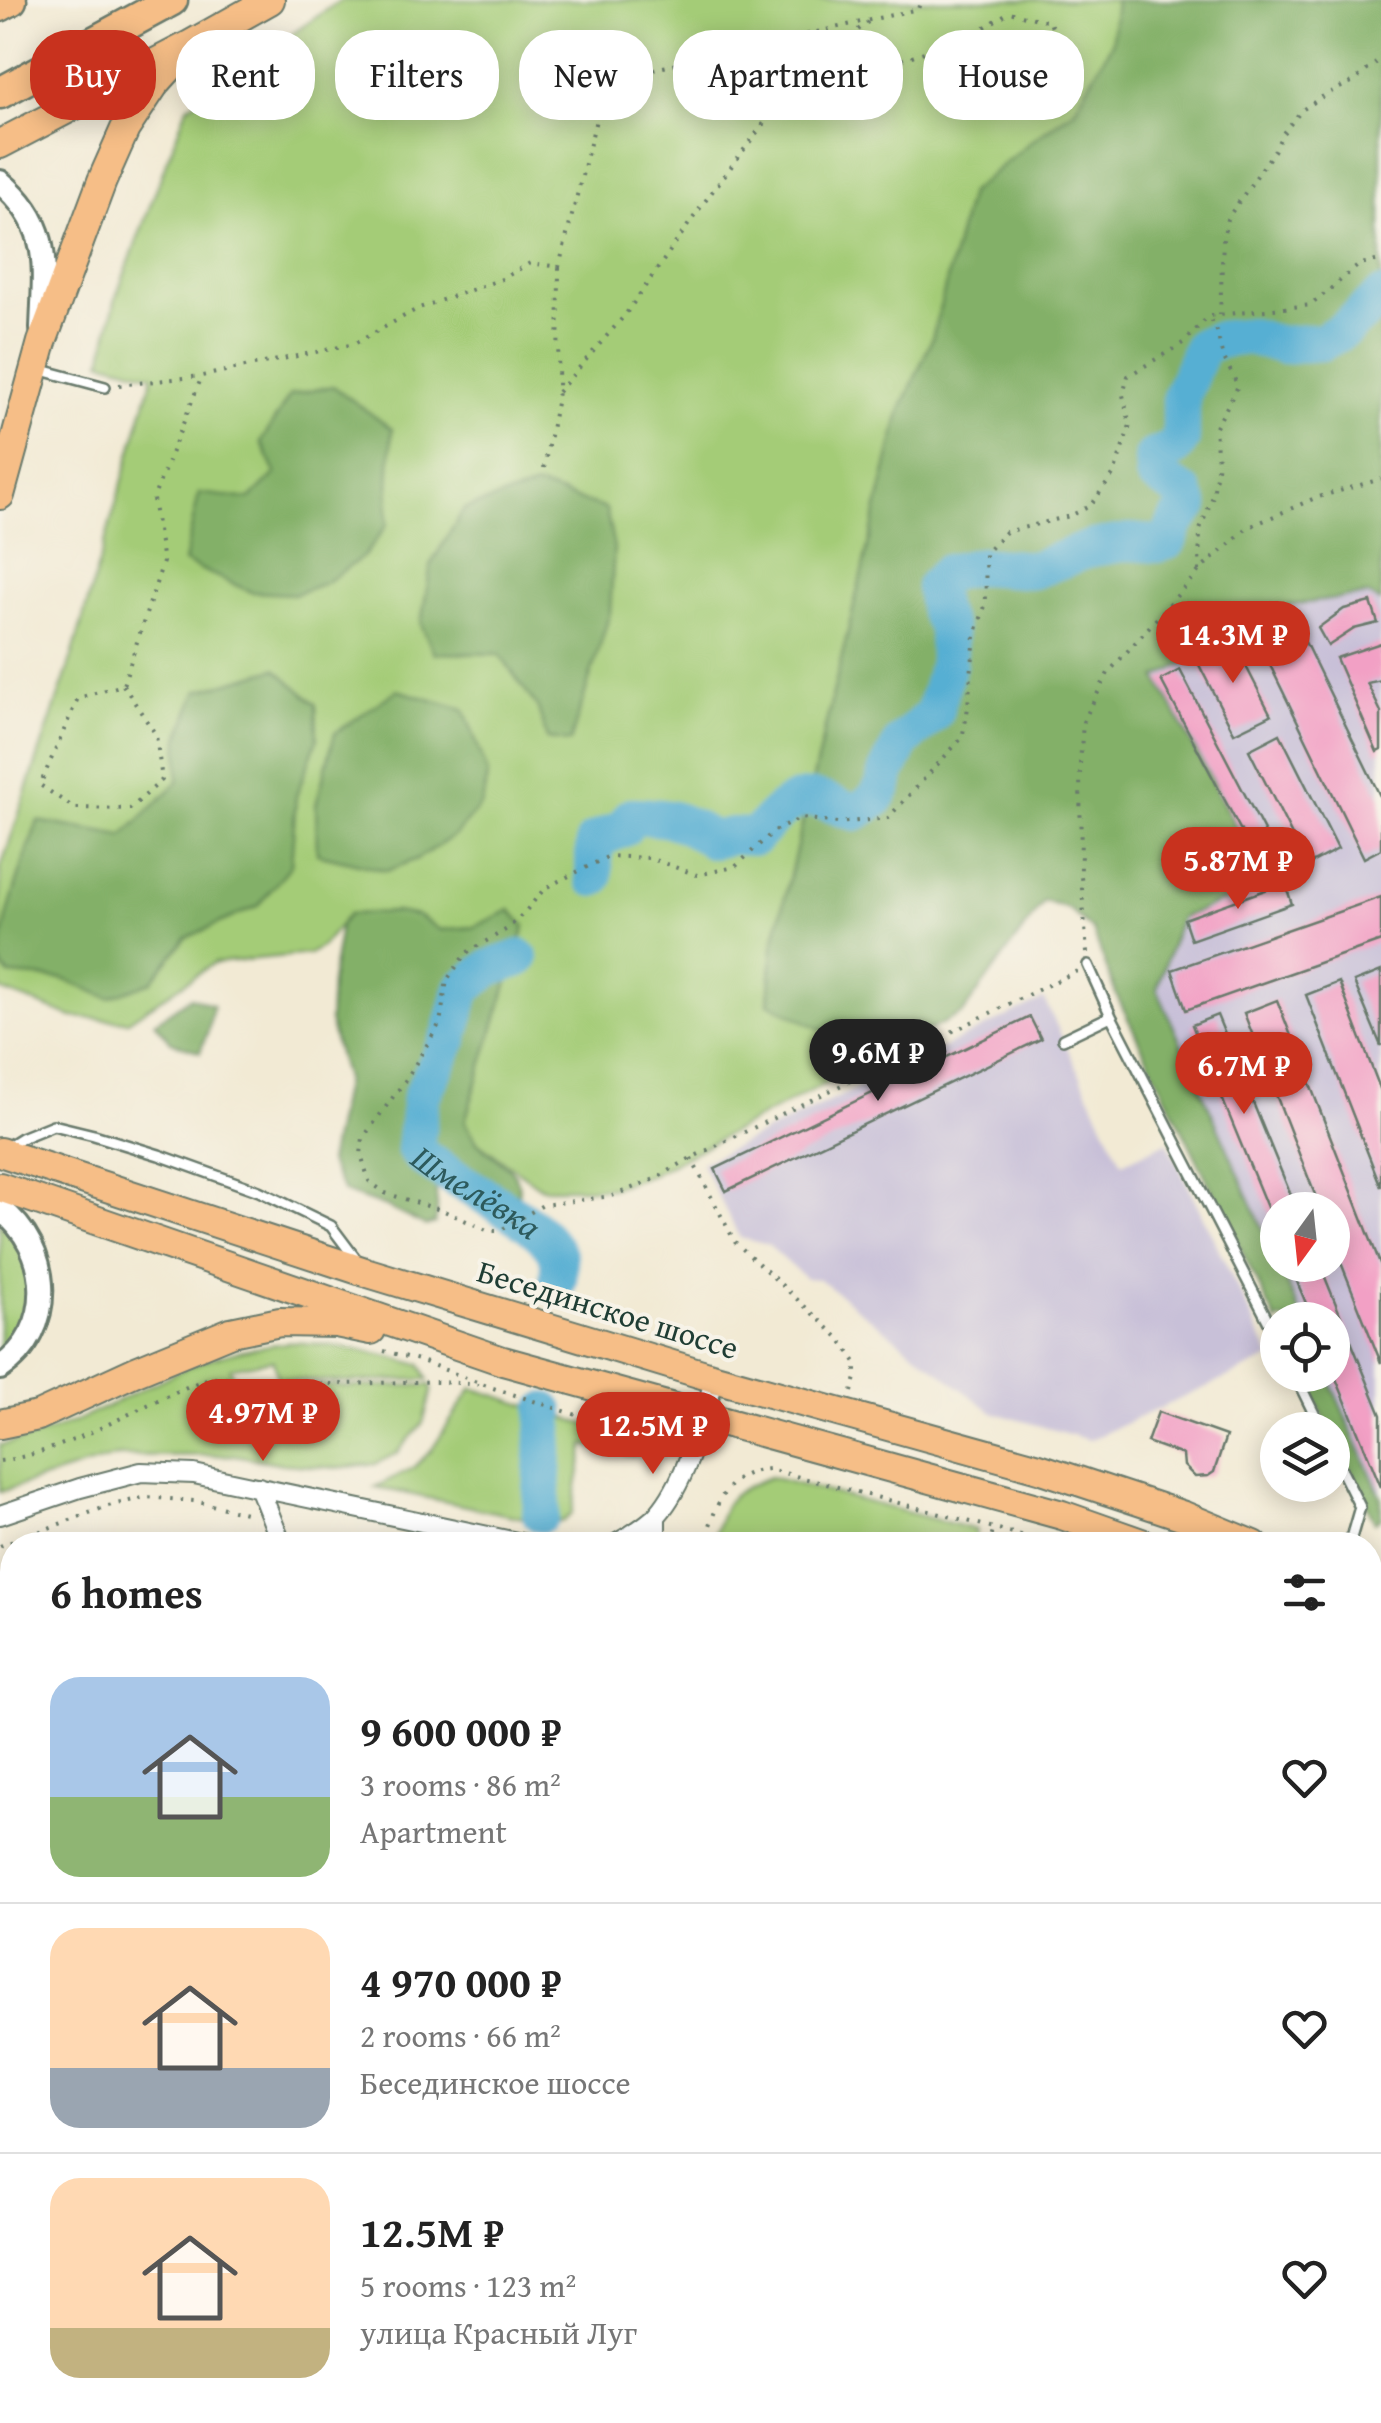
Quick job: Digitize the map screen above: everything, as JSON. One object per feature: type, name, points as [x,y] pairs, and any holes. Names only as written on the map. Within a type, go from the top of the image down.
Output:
[{"type":"highway","points":[[0,6],[11,0]]},
{"type":"highway","points":[[0,94],[172,0]]},
{"type":"main road","points":[[217,30],[270,0]]},
{"type":"main road","points":[[0,144],[176,52]]},
{"type":"main road","points":[[0,495],[38,355],[102,181],[125,129],[154,85],[176,61]]},
{"type":"main road","name":"Бесединское шоссе","points":[[0,1152],[365,1272],[715,1378],[1039,1468],[1223,1532]]},
{"type":"main road","points":[[0,1187],[485,1355],[1062,1515],[1110,1532]]},
{"type":"main road","points":[[0,1424],[38,1416],[231,1332],[280,1322],[336,1323],[485,1355]]},
{"type":"street","points":[[0,182],[28,213],[44,253],[38,355]]},
{"type":"street","points":[[0,1209],[17,1222],[38,1256],[42,1296],[32,1332],[10,1362],[0,1368]]},
{"type":"street","points":[[636,1532],[669,1499],[692,1450],[715,1378]]},
{"type":"street","points":[[0,1515],[140,1472],[194,1474],[470,1532]]},
{"type":"street","points":[[259,1488],[277,1532]]},
{"type":"street","points":[[656,1516],[656,1532]]},
{"type":"lane","points":[[38,355],[105,387]]},
{"type":"lane","points":[[1088,965],[1260,1305]]},
{"type":"lane","points":[[1063,1040],[1111,1016]]},
{"type":"lane","points":[[0,1152],[53,1125],[159,1156],[259,1191],[331,1226],[365,1272]]},
{"type":"lane","points":[[1350,1486],[1360,1506],[1353,1532]]},
{"type":"path","points":[[544,468],[558,392],[560,267],[606,80],[918,9],[921,0]]},
{"type":"path","points":[[1008,12],[1050,22],[1066,64],[1048,95],[1016,99],[980,78],[968,37],[1008,12]]},
{"type":"path","points":[[858,30],[870,20]]},
{"type":"path","points":[[1220,314],[1227,218],[1302,110],[1354,81],[1381,59]]},
{"type":"path","points":[[558,392],[624,315],[768,120]]},
{"type":"path","points":[[1381,260],[1360,264],[1311,305],[1209,316],[1183,343],[1128,376],[1123,396],[1130,425],[1114,474],[1090,506],[1070,516],[1006,532],[985,553],[986,604],[976,636],[962,738],[888,818],[836,822],[802,818],[774,831],[735,866],[697,874],[649,858],[608,856],[545,888],[506,929],[466,953],[446,980],[440,1023],[363,1138],[361,1154],[368,1182],[386,1193],[499,1231],[543,1204],[612,1196],[655,1179],[1088,965],[1081,876],[1080,764],[1083,722],[1108,673],[1199,571],[1247,528],[1314,498],[1381,478]]},
{"type":"path","points":[[105,387],[202,376],[354,344],[419,308],[502,279],[530,263],[560,267]]},
{"type":"path","points":[[1199,571],[1200,530],[1213,496],[1218,462],[1215,428],[1238,386],[1209,316]]},
{"type":"path","points":[[123,685],[164,562],[153,499],[202,376]]},
{"type":"path","points":[[123,685],[156,735],[162,780],[130,809],[74,808],[40,785],[78,698],[123,685]]},
{"type":"path","points":[[691,1158],[735,1242],[839,1338],[856,1362],[852,1394]]},
{"type":"path","points":[[376,1348],[639,1435]]},
{"type":"path","points":[[0,1461],[29,1457],[72,1442],[209,1378],[487,1386]]},
{"type":"path","points":[[708,1532],[728,1486],[769,1469],[1012,1532]]},
{"type":"path","points":[[38,1532],[108,1506],[146,1497],[242,1510],[289,1532]]},
{"type":"path","points":[[993,1532],[994,1527]]},
{"type":"shaded area","points":[[1367,595],[1381,602],[1381,1497],[1350,1427],[1350,1412],[1343,1412],[1335,1392],[1350,1392],[1350,1302],[1295,1302],[1286,1282],[1350,1282],[1350,1192],[1260,1192],[1260,1223],[1157,989],[1180,918],[1157,677],[1291,605]]},
{"type":"shaded area","points":[[1044,999],[1122,1163],[1167,1142],[1260,1335],[1260,1363],[1089,1440],[992,1412],[819,1279],[805,1278],[768,1245],[740,1238],[701,1163]]},
{"type":"green space","points":[[341,0],[1116,0],[1112,43],[1084,92],[1084,30],[923,30],[923,120],[1060,120],[969,194],[932,339],[900,413],[773,947],[769,1003],[828,1033],[849,1071],[652,1174],[611,1188],[542,1188],[478,1143],[465,1121],[525,926],[511,910],[474,927],[440,930],[418,916],[349,914],[322,946],[309,954],[214,963],[128,1021],[72,1017],[0,990],[0,870],[71,660],[153,375],[102,361],[116,297],[182,120],[315,120],[315,30],[298,30]]},
{"type":"green space","points":[[1116,0],[1381,0],[1381,602],[1367,595],[1291,605],[1157,678],[1266,884],[1180,918],[1157,989],[1260,1223],[1260,1282],[1286,1282],[1295,1302],[1267,1302],[1116,994],[1093,931],[1069,909],[1044,901],[963,1013],[849,1071],[828,1033],[769,1003],[773,947],[900,412],[932,339],[969,193],[1060,120],[1084,120],[1084,92],[1112,43]]},
{"type":"green space","points":[[333,386],[392,429],[387,525],[364,556],[325,583],[295,594],[251,592],[184,562],[199,493],[250,499],[276,473],[261,442],[290,395]]},
{"type":"green space","points":[[538,486],[606,509],[614,548],[610,613],[570,742],[547,739],[538,708],[499,654],[434,653],[421,624],[431,564],[464,509]]},
{"type":"green space","points":[[276,669],[316,704],[317,740],[296,796],[291,865],[258,906],[186,938],[151,982],[109,998],[63,979],[9,975],[0,962],[4,930],[38,821],[123,836],[178,782],[179,738],[197,691]]},
{"type":"green space","points":[[397,690],[464,709],[488,773],[482,804],[455,835],[417,859],[387,871],[317,854],[316,805],[335,733]]},
{"type":"green space","points":[[510,910],[525,926],[465,1121],[478,1143],[514,1174],[519,1191],[516,1201],[511,1202],[454,1170],[436,1187],[435,1223],[425,1226],[344,1192],[328,1162],[345,1079],[329,1021],[340,925],[349,914],[396,912],[418,916],[440,930],[474,927]]},
{"type":"green space","points":[[191,997],[213,1005],[200,1052],[171,1042],[155,1022]]},
{"type":"green space","points":[[0,1223],[25,1253],[31,1285],[26,1317],[11,1345],[0,1356]]},
{"type":"green space","points":[[290,1342],[356,1350],[421,1365],[428,1379],[278,1379],[273,1360],[230,1368],[242,1396],[274,1389],[278,1383],[349,1387],[431,1385],[423,1423],[397,1453],[375,1464],[336,1468],[235,1455],[116,1456],[0,1492],[0,1445],[51,1431],[205,1360]]},
{"type":"green space","points":[[472,1388],[645,1443],[642,1453],[632,1456],[585,1445],[572,1513],[564,1521],[542,1522],[375,1487],[413,1468],[431,1451]]},
{"type":"green space","points":[[1311,1392],[1335,1392],[1343,1412],[1321,1412]]},
{"type":"green space","points":[[1350,1427],[1381,1497],[1381,1518],[1375,1522],[1350,1470]]},
{"type":"green space","points":[[770,1477],[976,1532],[715,1532],[729,1500]]},
{"type":"building","points":[[1371,602],[1378,623],[1354,629],[1328,646],[1318,628],[1344,609]]},
{"type":"building","points":[[1289,609],[1381,798],[1381,849],[1364,858],[1252,628]]},
{"type":"building","points":[[1232,639],[1271,715],[1234,733],[1195,657]]},
{"type":"building","points":[[1381,643],[1381,680],[1367,683],[1381,712],[1381,750],[1377,752],[1336,658]]},
{"type":"building","points":[[1180,670],[1266,835],[1248,844],[1161,680]]},
{"type":"building","points":[[1280,734],[1338,849],[1307,865],[1249,750]]},
{"type":"building","points":[[1285,883],[1292,904],[1191,940],[1184,919]]},
{"type":"building","points":[[1381,897],[1381,941],[1186,1010],[1172,970]]},
{"type":"building","points":[[1381,971],[1381,1046],[1354,982]]},
{"type":"building","points":[[1339,982],[1381,1091],[1381,1187],[1306,995]]},
{"type":"building","points":[[1277,1000],[1381,1266],[1381,1363],[1349,1282],[1350,1192],[1314,1192],[1244,1013]]},
{"type":"building","points":[[1217,1015],[1290,1192],[1261,1192],[1192,1025]]},
{"type":"building","points":[[1030,1017],[1041,1039],[726,1191],[715,1169]]},
{"type":"building","points":[[1297,1282],[1327,1282],[1335,1302],[1305,1302]]},
{"type":"building","points":[[1350,1339],[1381,1415],[1381,1487],[1350,1412],[1342,1392],[1350,1392]]},
{"type":"building","points":[[1158,1412],[1226,1436],[1214,1472],[1195,1477],[1184,1466],[1183,1455],[1147,1442]]},
{"type":"waterway","name":"Шмелёвка","points":[[594,878],[594,841],[624,828],[632,816],[675,821],[713,840],[755,837],[785,807],[803,799],[824,801],[856,812],[875,800],[902,742],[934,713],[948,662],[947,628],[938,611],[934,587],[947,573],[980,566],[1034,570],[1092,548],[1168,541],[1176,522],[1190,506],[1185,494],[1154,474],[1153,457],[1175,448],[1181,439],[1181,396],[1202,346],[1248,336],[1281,345],[1322,342],[1344,330],[1381,297]]},
{"type":"waterway","name":"Шмелёвка","points":[[520,958],[490,968],[463,988],[450,1037],[421,1096],[415,1148],[428,1162],[540,1233],[558,1257],[558,1280]]},
{"type":"waterway","name":"Шмелёвка","points":[[541,1514],[546,1411]]}]
